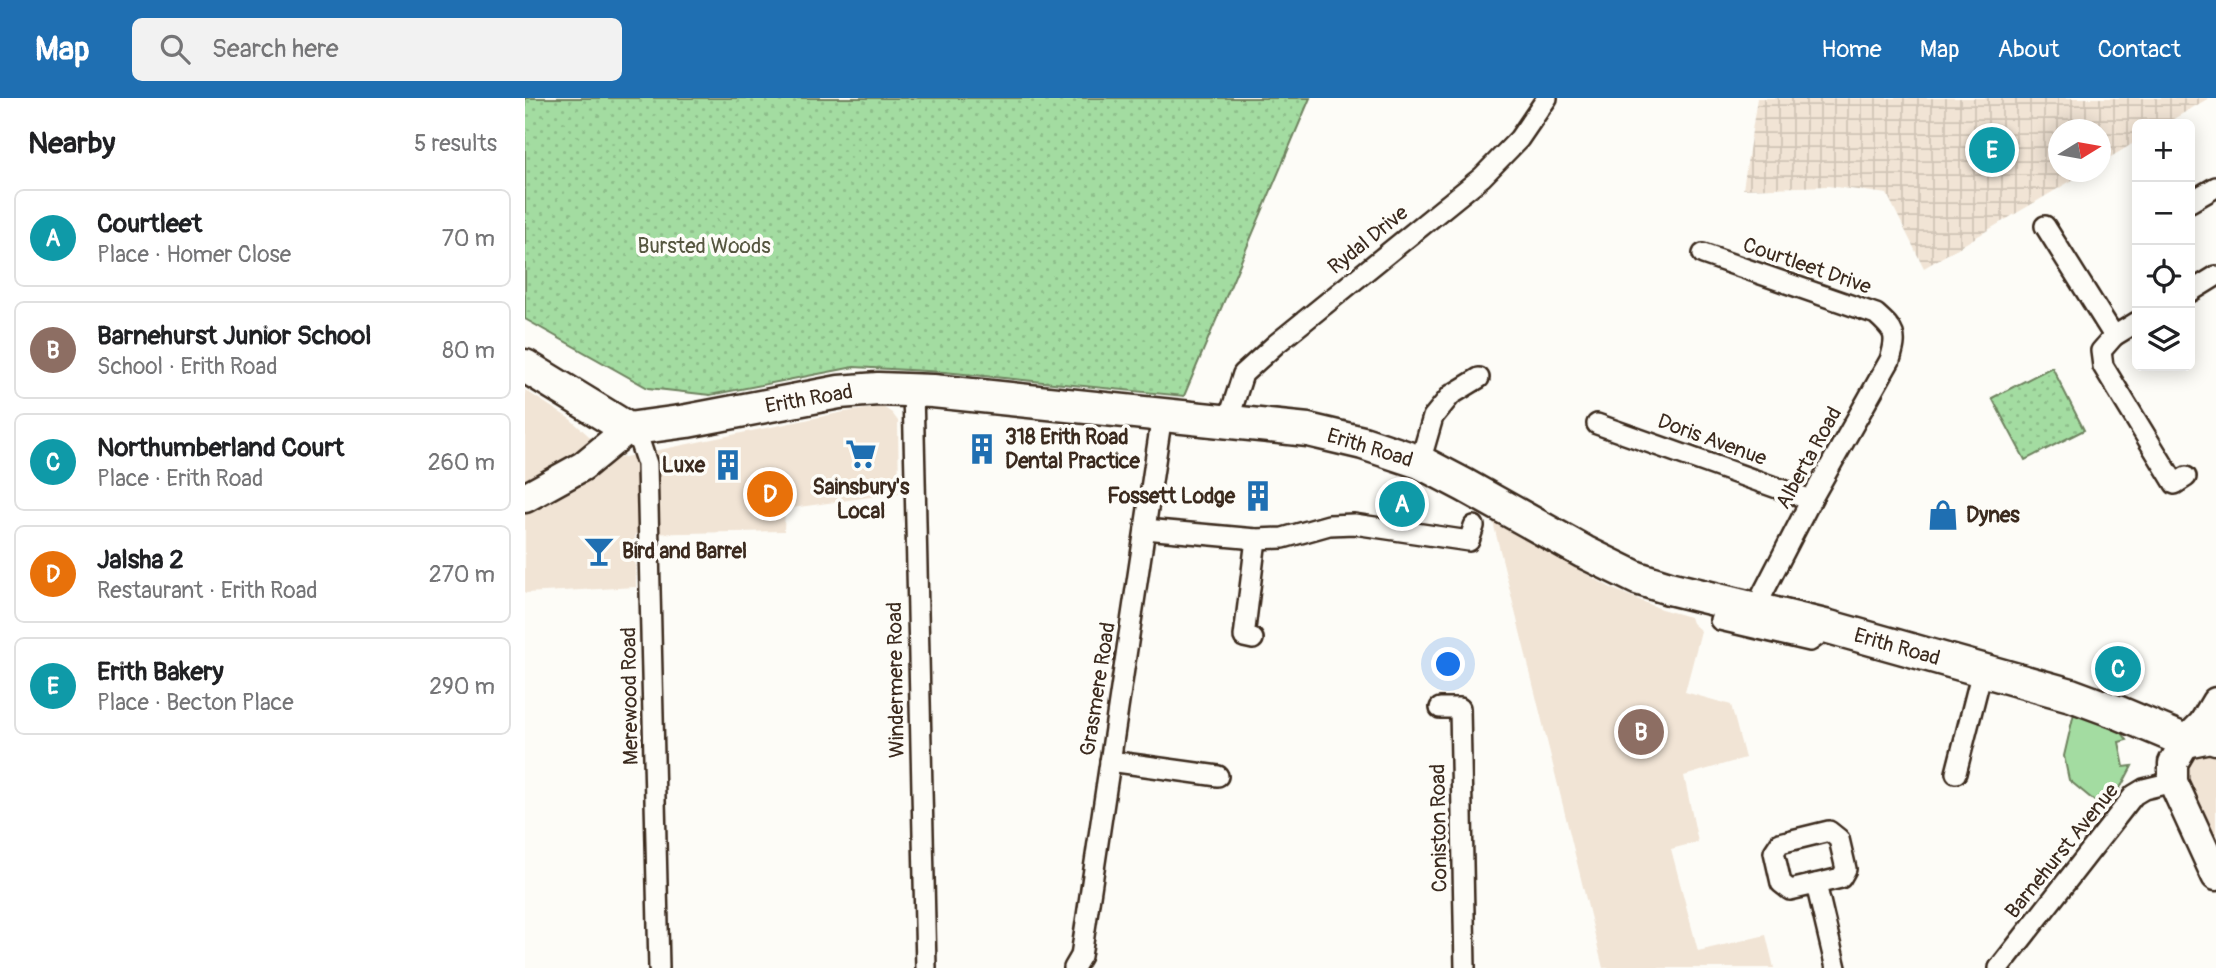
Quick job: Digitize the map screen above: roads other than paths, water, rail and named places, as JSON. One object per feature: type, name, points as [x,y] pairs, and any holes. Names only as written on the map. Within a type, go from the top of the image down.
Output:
[{"type":"main road","points":[[525,366],[628,429]]},
{"type":"main road","name":"Erith Road","points":[[628,429],[687,421],[839,392],[877,389],[913,390],[1308,430],[1363,443],[1420,463],[1637,578],[1669,589],[1829,627],[2074,696],[2201,740]]},
{"type":"street","name":"Rydal Drive","points":[[1228,421],[1243,374],[1482,177],[1519,139],[1547,98]]},
{"type":"street","points":[[2195,199],[2216,187]]},
{"type":"street","points":[[2045,226],[2114,336]]},
{"type":"street","name":"Courtleet Drive","points":[[1703,254],[1876,314],[1892,328]]},
{"type":"street","points":[[2195,289],[2216,276]]},
{"type":"street","points":[[2132,325],[2114,336],[2101,351],[2103,366],[2175,484],[2186,477]]},
{"type":"street","name":"Alberta Road","points":[[1759,610],[1763,593],[1811,500],[1890,360],[1896,342],[1892,328]]},
{"type":"street","points":[[1420,463],[1433,418],[1451,394],[1479,378]]},
{"type":"street","name":"Windermere Road","points":[[913,390],[926,968]]},
{"type":"street","name":"Grasmere Road","points":[[1074,968],[1081,956],[1162,415]]},
{"type":"street","name":"Doris Avenue","points":[[1597,424],[1811,500]]},
{"type":"street","points":[[525,498],[583,466],[628,429]]},
{"type":"street","name":"Merewood Road","points":[[628,429],[640,443],[647,464],[659,968]]},
{"type":"street","points":[[1145,528],[1256,540],[1283,538],[1329,524],[1354,524],[1475,537]]},
{"type":"street","points":[[1253,639],[1244,637],[1256,540]]},
{"type":"street","points":[[1720,620],[1810,641],[1829,627]]},
{"type":"street","points":[[1956,773],[1982,671]]},
{"type":"street","points":[[2216,702],[2203,724],[2201,740],[2173,763],[2173,782],[2216,876]]},
{"type":"street","name":"Coniston Road","points":[[1440,708],[1460,708],[1465,968]]},
{"type":"street","points":[[1110,761],[1218,776]]},
{"type":"street","name":"Barnehurst Avenue","points":[[1999,968],[2134,795],[2152,786],[2173,782]]},
{"type":"street","points":[[1816,884],[1836,968]]},
{"type":"place","name":"Erith Bakery","points":[[1992,150]]},
{"type":"place","name":"318 Erith Road Dental Practice","points":[[982,449]]},
{"type":"place","name":"Sainsbury's Local","points":[[861,454]]},
{"type":"place","name":"Luxe","points":[[728,465]]},
{"type":"place","name":"Jalsha 2","points":[[770,494]]},
{"type":"place","name":"Fossett Lodge","points":[[1258,496]]},
{"type":"place","name":"Courtleet","points":[[1402,504]]},
{"type":"place","name":"Dynes","points":[[1943,515]]},
{"type":"place","name":"Bird and Barrel","points":[[599,551]]},
{"type":"place","name":"Northumberland Court","points":[[2118,669]]},
{"type":"place","name":"Barnehurst Junior School","points":[[1641,732]]},
{"type":"park label","name":"Bursted Woods","points":[[704,246]]}]
